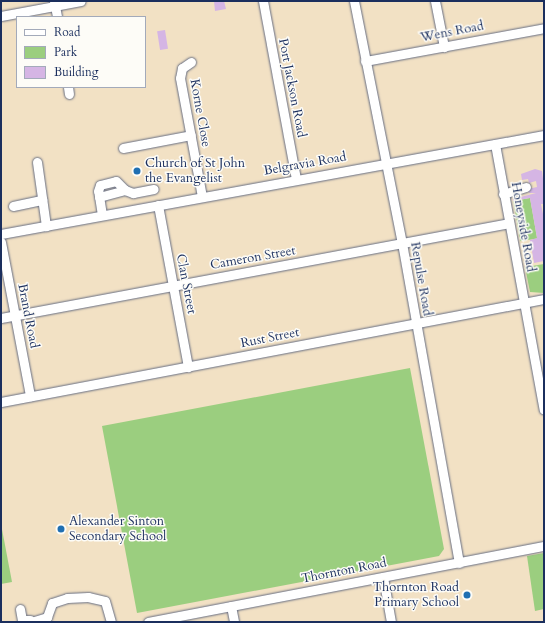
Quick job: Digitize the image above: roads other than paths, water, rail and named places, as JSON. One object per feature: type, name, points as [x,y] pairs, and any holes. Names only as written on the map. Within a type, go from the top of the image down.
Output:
[{"type":"street","points":[[1,16],[54,3],[81,1]]},
{"type":"street","name":"Port Jackson Road","points":[[263,1],[296,179]]},
{"type":"street","name":"Repulse Road","points":[[354,1],[402,243],[458,563]]},
{"type":"street","points":[[435,1],[444,47]]},
{"type":"street","points":[[54,3],[57,16]]},
{"type":"street","name":"Wens Road","points":[[365,61],[544,28]]},
{"type":"street","name":"Korne Close","points":[[191,62],[184,65],[180,72],[202,196]]},
{"type":"street","points":[[123,148],[191,135]]},
{"type":"street","name":"Belgravia Road","points":[[1,234],[202,196],[544,135]]},
{"type":"street","name":"Honeyside Road","points":[[495,144],[544,410]]},
{"type":"street","points":[[37,162],[46,226]]},
{"type":"street","points":[[503,194],[526,187]]},
{"type":"street","points":[[102,215],[99,197],[125,190],[136,193],[154,189]]},
{"type":"street","points":[[12,206],[42,200]]},
{"type":"street","name":"Clan Street","points":[[158,205],[188,367]]},
{"type":"street","name":"Cameron Street","points":[[1,318],[509,223]]},
{"type":"street","name":"Brand Road","points":[[1,242],[30,396]]},
{"type":"street","name":"Rust Street","points":[[1,402],[544,299]]},
{"type":"street","name":"Thornton Road","points":[[148,622],[544,546]]},
{"type":"street","points":[[383,577],[391,622]]},
{"type":"street","points":[[20,609],[22,620],[31,621],[47,617],[52,603],[67,598],[88,597],[105,600],[111,622]]},
{"type":"street","points":[[231,606],[234,622]]},
{"type":"place","name":"Church of St John the Evangelist","points":[[137,171]]},
{"type":"place","name":"Alexander Sinton Secondary School","points":[[61,529]]},
{"type":"place","name":"Thornton Road Primary School","points":[[467,595]]}]
